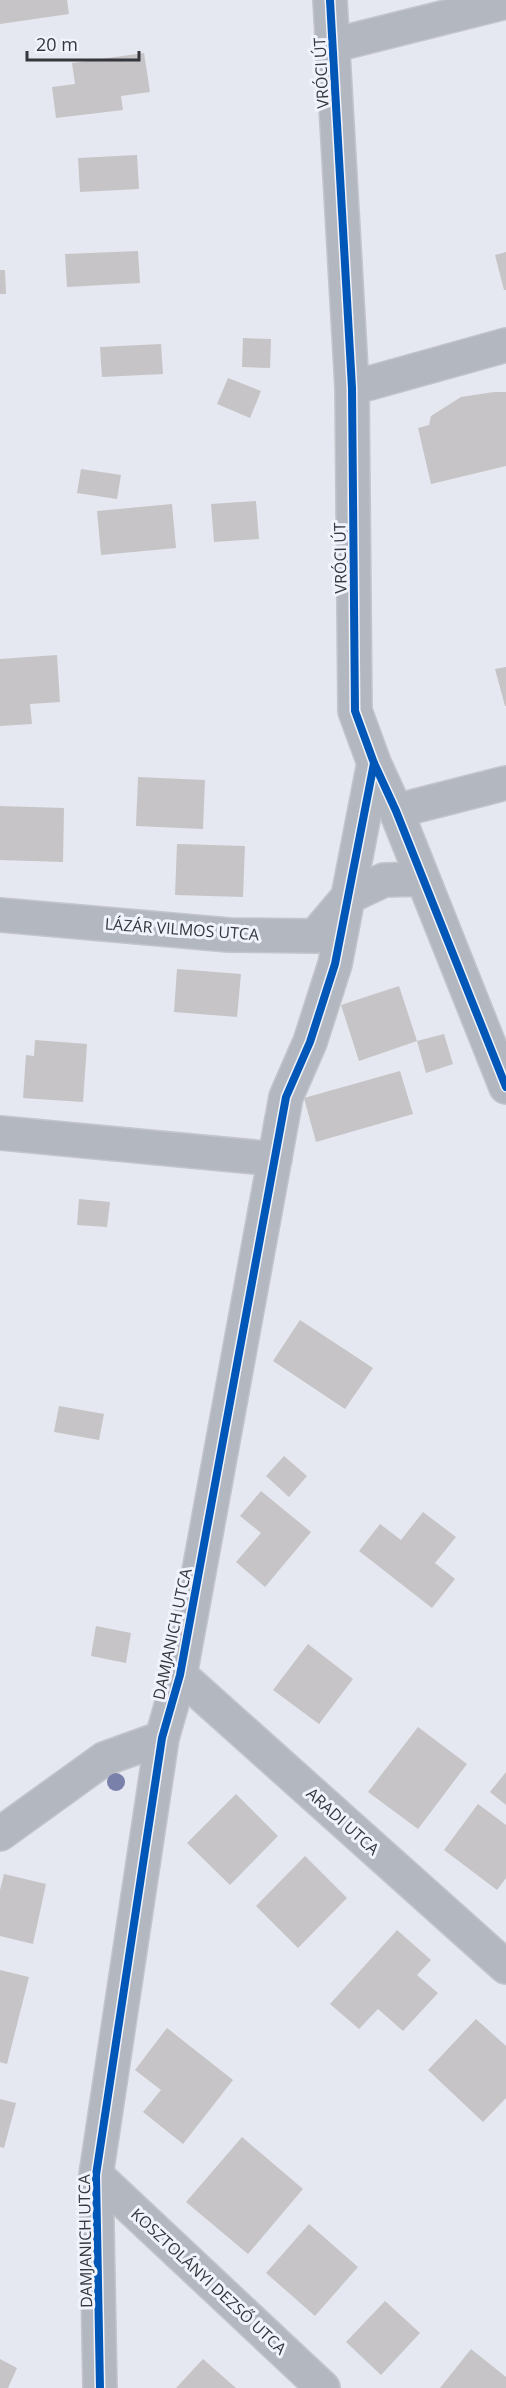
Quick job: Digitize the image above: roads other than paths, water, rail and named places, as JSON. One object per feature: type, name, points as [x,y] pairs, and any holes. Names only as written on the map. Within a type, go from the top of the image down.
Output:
[{"type":"street","name":"VRÓCI ÚT","points":[[330,0],[352,388],[355,711],[506,1088]]},
{"type":"street","points":[[334,45],[506,2]]},
{"type":"street","points":[[352,388],[506,345]]},
{"type":"street","name":"DAMJANICH UTCA","points":[[100,2388],[96,2175],[162,1738],[180,1674],[286,1097],[310,1042],[335,964],[374,763]]},
{"type":"street","points":[[396,811],[506,783]]},
{"type":"street","points":[[348,897],[384,880],[423,879]]},
{"type":"street","name":"LÁZÁR VILMOS UTCA","points":[[0,915],[229,935],[315,936],[348,897]]},
{"type":"street","points":[[0,1133],[275,1159]]},
{"type":"street","name":"ARADI UTCA","points":[[180,1674],[506,1967]]},
{"type":"street","points":[[0,1834],[104,1759],[162,1738]]},
{"type":"street","name":"KOSZTOLÁNYI DEZSŐ UTCA","points":[[96,2175],[323,2388]]}]
